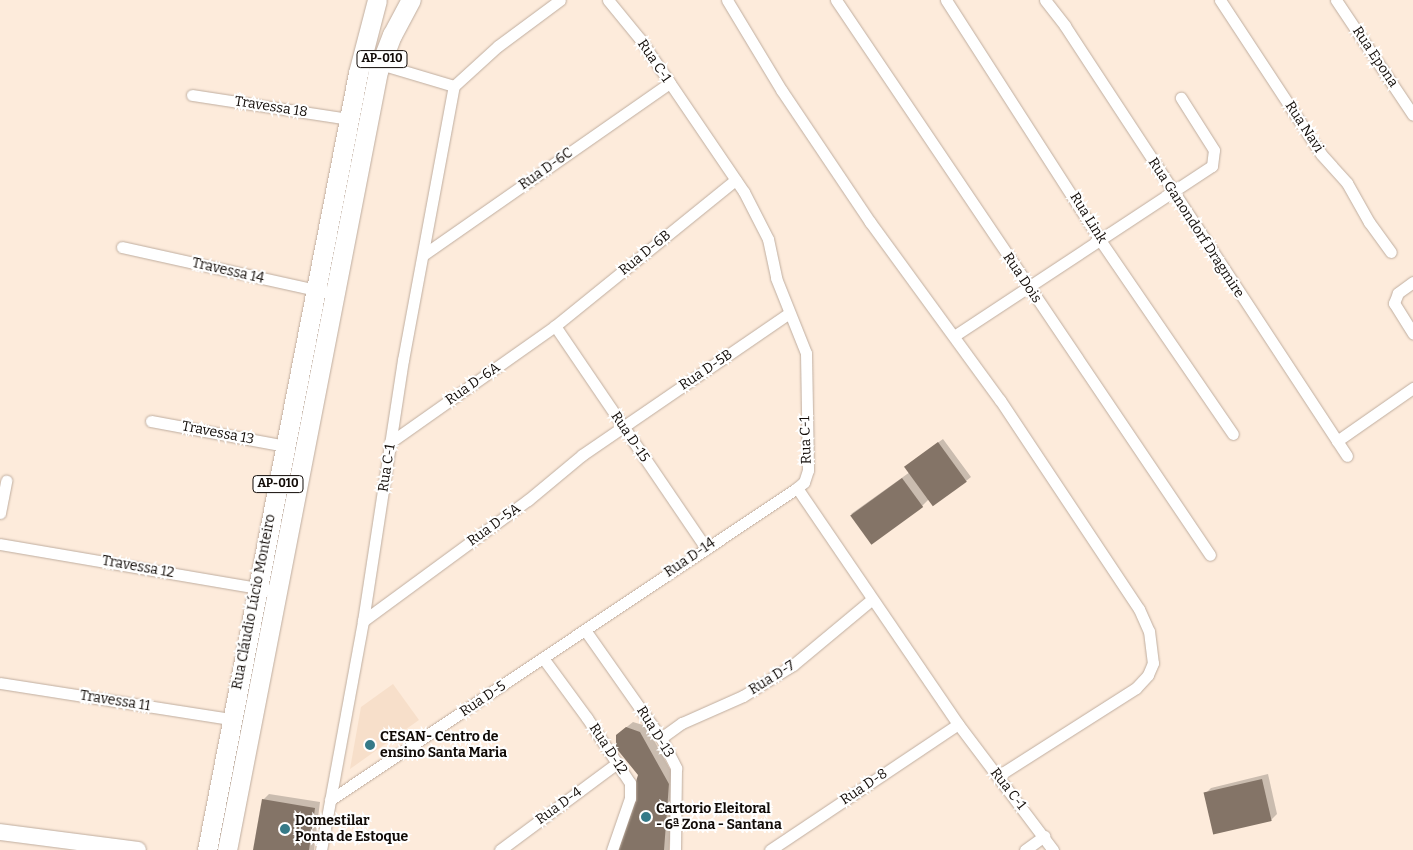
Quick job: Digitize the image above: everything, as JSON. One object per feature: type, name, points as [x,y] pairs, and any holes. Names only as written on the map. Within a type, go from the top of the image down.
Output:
[{"type":"main road","name":"AP-010","points":[[358,121],[361,58],[377,0]]},
{"type":"main road","name":"AP-010","points":[[358,121],[380,64],[411,0]]},
{"type":"main road","points":[[361,58],[380,64]]},
{"type":"main road","name":"Rua Cláudio Lúcio Monteiro","points":[[207,850],[231,719],[266,589],[358,121]]},
{"type":"main road","name":"Rua Cláudio Lúcio Monteiro","points":[[226,850],[286,446],[325,292]]},
{"type":"street","points":[[380,64],[454,86],[498,46],[560,0]]},
{"type":"street","name":"Rua C-1","points":[[608,0],[670,83],[735,180],[765,232],[789,313],[803,342],[806,360],[808,470],[804,482],[796,488],[870,600],[958,724],[1053,850]]},
{"type":"street","points":[[727,0],[782,91],[870,222],[954,336],[1139,609],[1153,649],[1153,663],[1148,675],[1136,688],[998,776]]},
{"type":"street","name":"Rua Dois","points":[[836,0],[1028,288],[1210,555]]},
{"type":"street","name":"Rua Link","points":[[946,0],[1100,240],[1233,434]]},
{"type":"street","name":"Rua Ganondorf Dragmire","points":[[1045,0],[1066,26],[1172,193],[1347,456]]},
{"type":"street","name":"Rua Navi","points":[[1220,0],[1321,154],[1347,183],[1369,222],[1391,252]]},
{"type":"street","name":"Rua Epona","points":[[1336,0],[1413,115]]},
{"type":"street","name":"Rua D-6C","points":[[423,255],[670,83]]},
{"type":"street","name":"Rua C-1","points":[[322,850],[363,621],[423,255],[454,86]]},
{"type":"street","name":"Travessa 18","points":[[192,95],[358,121]]},
{"type":"street","points":[[954,336],[1212,166],[1215,159],[1214,150],[1181,98]]},
{"type":"street","name":"Rua D-6B","points":[[555,326],[735,180]]},
{"type":"street","name":"Travessa 14","points":[[122,247],[325,292]]},
{"type":"street","points":[[1413,282],[1398,293],[1394,303],[1413,334]]},
{"type":"street","name":"Rua D-5B","points":[[622,427],[789,313]]},
{"type":"street","name":"Rua D-15","points":[[555,326],[705,547]]},
{"type":"street","name":"Rua D-6A","points":[[392,442],[555,326]]},
{"type":"street","points":[[1337,441],[1413,388]]},
{"type":"street","name":"Travessa 13","points":[[151,421],[286,446]]},
{"type":"street","name":"Rua D-5A","points":[[363,621],[622,427]]},
{"type":"street","points":[[0,513],[6,481]]},
{"type":"street","name":"Rua D-14","points":[[585,630],[705,547],[796,488]]},
{"type":"street","name":"Travessa 12","points":[[0,544],[266,589]]},
{"type":"street","name":"Rua D-7","points":[[661,738],[682,723],[742,696],[793,665],[870,600]]},
{"type":"street","name":"Rua D-5","points":[[330,800],[585,630]]},
{"type":"street","name":"Rua D-13","points":[[585,630],[661,738],[678,772],[675,850]]},
{"type":"street","name":"Rua D-12","points":[[543,658],[618,763],[631,790],[612,850]]},
{"type":"street","name":"Travessa 11","points":[[0,683],[231,719]]},
{"type":"street","name":"Rua D-8","points":[[770,850],[958,724]]},
{"type":"street","name":"Rua D-4","points":[[500,850],[618,763]]},
{"type":"street","points":[[0,832],[138,850]]},
{"type":"street","points":[[1025,850],[1044,836]]},
{"type":"shaded area","name":"CESAN- Centro de ensino Santa Maria","points":[[393,684],[419,720],[350,769],[361,707]]},
{"type":"building","points":[[938,442],[967,482],[933,506],[904,467]]},
{"type":"building","points":[[902,478],[923,507],[871,545],[850,516]]},
{"type":"building","name":"Cartorio Eleitoral - 6ª Zona - Santana","points":[[626,727],[640,732],[669,784],[664,850],[615,850],[638,775],[616,748],[616,735]]},
{"type":"building","points":[[1262,779],[1272,821],[1213,834],[1204,792]]},
{"type":"building","name":"Domestilar Ponta de Estoque","points":[[262,799],[315,808],[309,850],[253,850]]},
{"type":"place","name":"CESAN- Centro de ensino Santa Maria","points":[[370,745]]},
{"type":"place","name":"Cartorio Eleitoral - 6ª Zona - Santana","points":[[646,817]]},
{"type":"place","name":"Domestilar Ponta de Estoque","points":[[285,829]]}]
